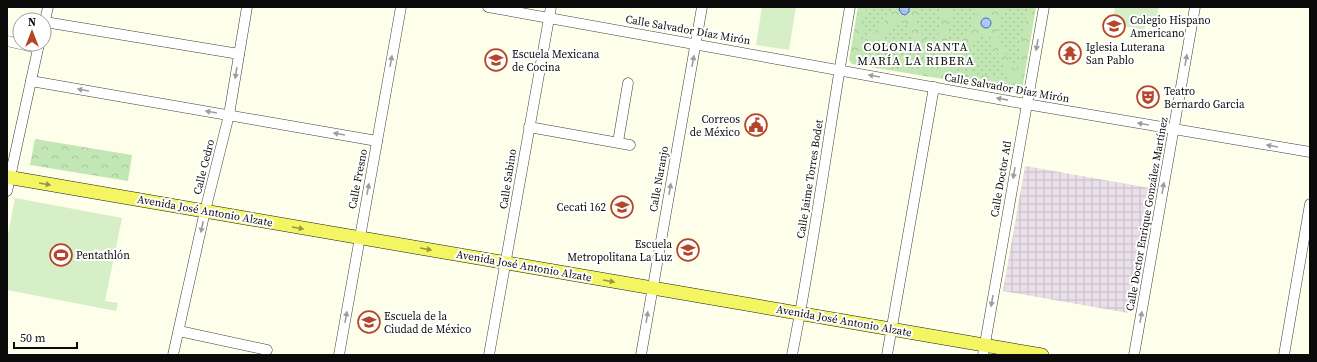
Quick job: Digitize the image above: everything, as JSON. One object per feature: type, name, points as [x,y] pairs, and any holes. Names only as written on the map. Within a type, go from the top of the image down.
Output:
[{"type":"main road","name":"Avenida José Antonio Alzate","points":[[8,178],[892,329],[983,350],[1042,355]]},
{"type":"street","name":"Calle Cedro","points":[[173,355],[205,211],[229,115],[247,7]]},
{"type":"street","name":"Calle Fresno","points":[[339,355],[401,7]]},
{"type":"street","name":"Calle Salvador Díaz Mirón","points":[[488,7],[1026,104],[1310,152]]},
{"type":"street","name":"Calle Sabino","points":[[489,355],[551,7]]},
{"type":"street","name":"Calle Naranjo","points":[[641,355],[702,7]]},
{"type":"street","name":"Calle Jaime Torres Bodet","points":[[792,355],[801,313],[850,7]]},
{"type":"street","name":"Calle Doctor Atl","points":[[983,350],[1044,7]]},
{"type":"street","name":"Calle Doctor Enrique González Martínez","points":[[1134,355],[1195,7]]},
{"type":"street","points":[[52,24],[239,54]]},
{"type":"street","points":[[7,191],[8,178],[37,52]]},
{"type":"street","points":[[31,81],[377,141]]},
{"type":"street","points":[[618,142],[628,83]]},
{"type":"street","points":[[887,355],[934,87]]},
{"type":"street","points":[[529,127],[630,144]]},
{"type":"street","points":[[1284,355],[1310,204]]},
{"type":"street","points":[[179,331],[267,350]]},
{"type":"shaded area","points":[[1025,166],[1150,188],[1128,313],[1003,291]]},
{"type":"green space","points":[[762,7],[796,7],[789,50],[756,45]]},
{"type":"green space","points":[[858,7],[1036,7],[1023,85],[1016,91],[852,64],[849,60]]},
{"type":"green space","points":[[867,7],[891,7],[892,14],[860,45]]},
{"type":"green space","points":[[918,7],[942,7],[934,57],[915,20],[918,13]]},
{"type":"green space","points":[[953,7],[975,7],[978,13],[973,21],[973,29],[944,59]]},
{"type":"green space","points":[[1009,7],[1028,7],[1016,75],[996,33],[1000,25],[999,18]]},
{"type":"green space","points":[[1115,7],[1159,7],[1156,19],[1147,18],[1144,30],[1112,24]]},
{"type":"green space","points":[[897,22],[906,24],[925,65],[864,54]]},
{"type":"green space","points":[[980,36],[990,37],[1010,80],[948,69]]},
{"type":"green space","points":[[35,139],[132,155],[128,181],[30,165]]},
{"type":"green space","name":"Pentathlón","points":[[15,198],[122,218],[105,301],[118,303],[116,311],[7,290],[7,240]]},
{"type":"water","points":[[900,7],[909,7],[909,12],[905,15],[902,14],[899,10]]},
{"type":"water","points":[[984,18],[988,18],[990,19],[990,27],[984,28],[981,25],[981,21]]},
{"type":"place","name":"Colegio Hispano Americano","points":[[1114,26]]},
{"type":"place","name":"Iglesia Luterana San Pablo","points":[[1070,53]]},
{"type":"place","name":"Escuela Mexicana de Cocina","points":[[496,60]]},
{"type":"place","name":"Teatro Bernardo Garcia","points":[[1148,97]]},
{"type":"place","name":"Correos de México","points":[[756,125]]},
{"type":"place","name":"Cecati 162","points":[[622,207]]},
{"type":"place","name":"Escuela Metropolitana La Luz","points":[[688,250]]},
{"type":"place","name":"Pentathlón","points":[[61,255]]},
{"type":"place","name":"Escuela de la Ciudad de México","points":[[369,322]]},
{"type":"district","name":"COLONIA SANTA MARÍA LA RIBERA","points":[[916,54]]}]
